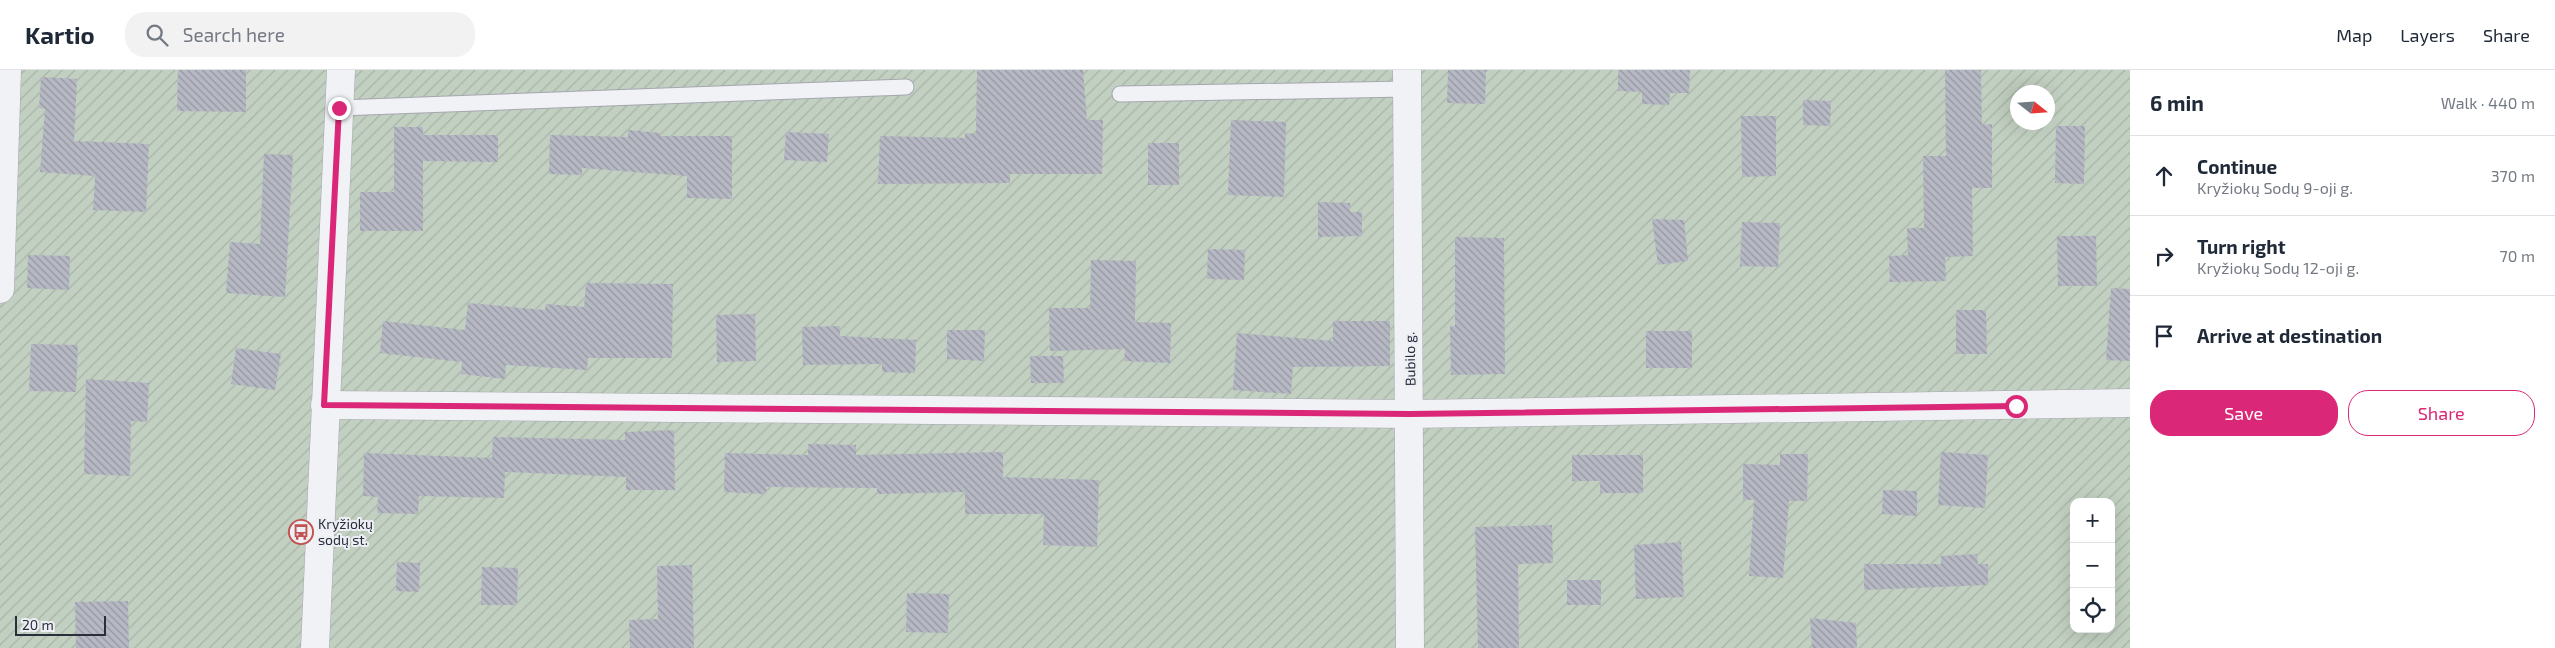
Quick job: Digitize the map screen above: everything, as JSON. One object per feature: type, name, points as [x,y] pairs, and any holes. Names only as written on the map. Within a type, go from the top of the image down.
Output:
[{"type":"street","points":[[0,289],[7,70]]},
{"type":"street","points":[[315,648],[324,405],[341,70]]},
{"type":"street","name":"Bubilo g.","points":[[1407,80],[1410,648]]},
{"type":"street","points":[[324,405],[1410,414],[2130,403]]},
{"type":"lane","points":[[1120,94],[1407,80]]},
{"type":"lane","points":[[339,108],[906,88]]},
{"type":"green space","points":[[0,70],[2130,70],[2130,648],[0,648]]},
{"type":"building","points":[[178,70],[246,70],[246,112],[177,111]]},
{"type":"building","points":[[977,70],[1083,70],[1087,120],[1103,120],[1102,174],[1010,174],[1010,183],[878,184],[880,136],[965,138],[965,133],[976,134]]},
{"type":"building","points":[[1448,70],[1486,70],[1485,104],[1447,103]]},
{"type":"building","points":[[1618,70],[1690,70],[1689,93],[1670,93],[1669,105],[1642,104],[1642,92],[1618,91]]},
{"type":"building","points":[[1945,70],[1981,70],[1982,125],[1992,124],[1992,188],[1972,188],[1973,256],[1945,257],[1946,281],[1890,282],[1889,256],[1908,255],[1907,228],[1924,228],[1923,156],[1946,156]]},
{"type":"building","points":[[41,77],[77,79],[74,141],[149,144],[146,212],[93,210],[95,176],[40,172],[45,109],[39,108]]},
{"type":"building","points":[[1803,100],[1831,101],[1830,126],[1803,125]]},
{"type":"building","points":[[1741,116],[1776,116],[1776,176],[1742,177]]},
{"type":"building","points":[[1231,120],[1286,122],[1284,197],[1228,195]]},
{"type":"building","points":[[2056,126],[2085,126],[2084,184],[2055,183]]},
{"type":"building","points":[[394,127],[423,127],[423,135],[498,135],[498,162],[423,161],[423,231],[360,231],[360,192],[394,192]]},
{"type":"building","points":[[628,130],[661,133],[660,136],[732,136],[732,199],[687,198],[687,176],[582,168],[582,175],[549,174],[550,135],[628,137]]},
{"type":"building","points":[[786,132],[829,134],[827,162],[784,160]]},
{"type":"building","points":[[1148,143],[1179,143],[1179,185],[1148,185]]},
{"type":"building","points":[[264,154],[293,155],[285,297],[226,293],[230,242],[260,244]]},
{"type":"building","points":[[1318,202],[1350,203],[1350,212],[1362,212],[1362,236],[1318,237]]},
{"type":"building","points":[[1652,219],[1684,220],[1688,261],[1658,265]]},
{"type":"building","points":[[1742,222],[1780,223],[1778,267],[1740,266]]},
{"type":"building","points":[[2057,236],[2096,236],[2097,286],[2058,286]]},
{"type":"building","points":[[1455,237],[1504,238],[1505,374],[1451,375],[1450,326],[1455,326]]},
{"type":"building","points":[[1208,249],[1245,250],[1244,280],[1207,279]]},
{"type":"building","points":[[28,255],[70,256],[69,290],[27,288]]},
{"type":"building","points":[[1091,260],[1136,261],[1135,322],[1171,323],[1170,363],[1124,361],[1125,349],[1050,351],[1049,308],[1090,308]]},
{"type":"building","points":[[586,283],[673,284],[672,358],[588,358],[587,370],[506,365],[505,379],[461,374],[462,362],[380,353],[383,321],[465,330],[468,303],[545,310],[546,304],[584,307]]},
{"type":"building","points":[[2111,288],[2130,289],[2130,361],[2106,360]]},
{"type":"building","points":[[1956,310],[1986,310],[1987,354],[1956,354]]},
{"type":"building","points":[[755,314],[756,361],[717,362],[716,315]]},
{"type":"building","points":[[1333,321],[1390,321],[1390,366],[1293,367],[1291,394],[1233,390],[1237,333],[1333,341]]},
{"type":"building","points":[[840,326],[840,336],[916,340],[915,373],[882,372],[882,364],[803,365],[802,327]]},
{"type":"building","points":[[947,330],[985,330],[984,361],[947,359]]},
{"type":"building","points":[[1646,331],[1692,331],[1692,368],[1646,368]]},
{"type":"building","points":[[31,344],[78,345],[76,392],[29,391]]},
{"type":"building","points":[[236,348],[281,354],[275,390],[231,384]]},
{"type":"building","points":[[1030,356],[1063,356],[1064,383],[1031,383]]},
{"type":"building","points":[[86,379],[149,383],[147,422],[131,421],[130,476],[84,474]]},
{"type":"building","points":[[674,430],[675,490],[626,490],[626,477],[505,472],[504,498],[419,496],[418,514],[377,513],[378,497],[363,496],[364,453],[492,458],[493,437],[625,440],[625,432]]},
{"type":"building","points":[[808,444],[856,445],[856,455],[1003,452],[1003,477],[1099,480],[1097,547],[1043,545],[1044,514],[965,514],[965,492],[877,494],[877,488],[766,487],[766,494],[724,492],[725,453],[808,455]]},
{"type":"building","points":[[1941,452],[1988,455],[1985,508],[1938,505]]},
{"type":"building","points":[[1780,454],[1808,454],[1807,501],[1789,501],[1783,578],[1749,576],[1754,500],[1743,500],[1743,464],[1780,465]]},
{"type":"building","points":[[1572,455],[1643,455],[1643,493],[1600,493],[1600,481],[1572,481]]},
{"type":"building","points":[[1883,490],[1917,491],[1917,516],[1882,514]]},
{"type":"building","points":[[1552,525],[1553,563],[1518,564],[1519,648],[1478,648],[1475,527]]},
{"type":"building","points":[[1681,542],[1684,597],[1636,599],[1634,545]]},
{"type":"building","points":[[1977,554],[1978,564],[1988,564],[1988,585],[1864,590],[1864,564],[1941,564],[1941,556]]},
{"type":"building","points":[[397,562],[420,563],[419,592],[396,591]]},
{"type":"building","points":[[692,565],[694,648],[630,648],[629,620],[658,619],[657,566]]},
{"type":"building","points":[[482,567],[518,568],[517,605],[481,605]]},
{"type":"building","points":[[1567,580],[1601,580],[1601,605],[1567,605]]},
{"type":"building","points":[[907,593],[949,594],[948,633],[906,632]]},
{"type":"building","points":[[128,601],[129,648],[76,648],[75,602]]},
{"type":"building","points":[[1810,618],[1856,623],[1857,648],[1812,648]]},
{"type":"place","name":"Kryžiokų sodų st.","points":[[301,532]]},
{"type":"route","points":[[339,108],[324,405],[1410,414],[2016,406]]}]
